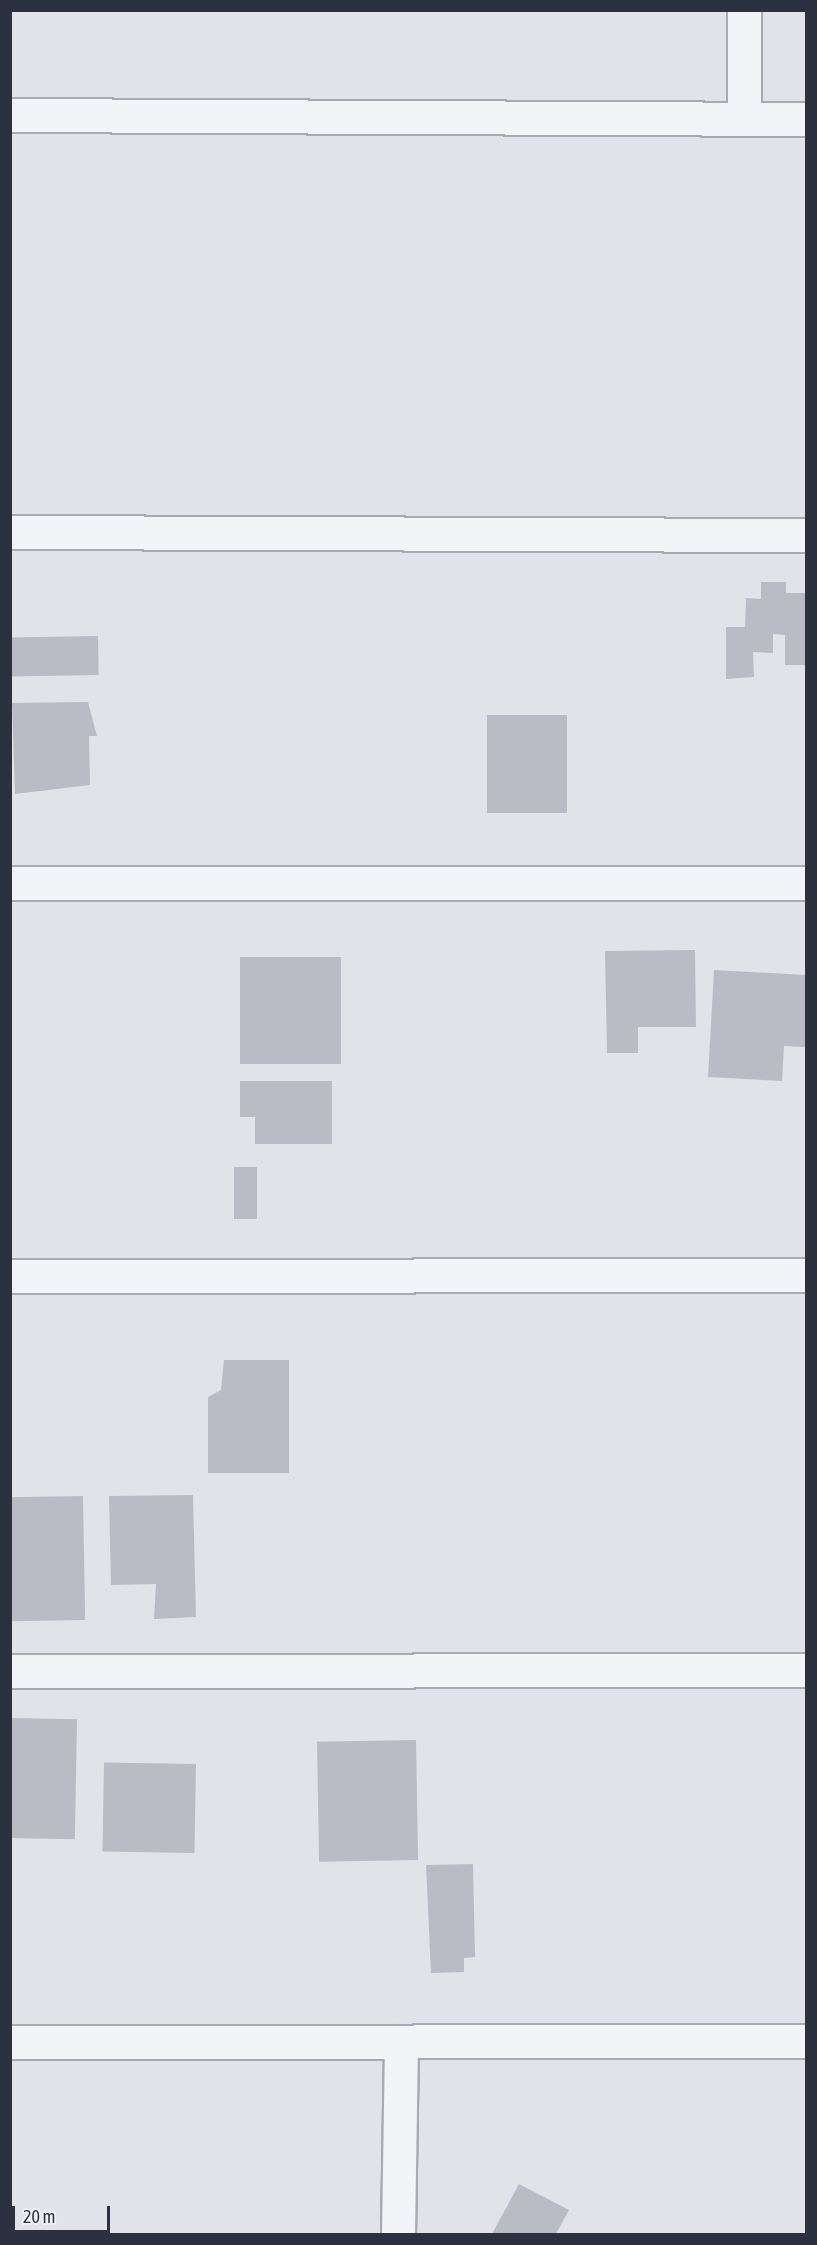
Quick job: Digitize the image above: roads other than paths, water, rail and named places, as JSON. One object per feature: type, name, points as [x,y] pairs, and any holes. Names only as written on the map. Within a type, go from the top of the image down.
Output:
[{"type":"street","points":[[744,10],[744,118]]},
{"type":"street","points":[[10,116],[807,119]]},
{"type":"street","points":[[10,532],[807,536]]},
{"type":"street","points":[[10,883],[807,883]]},
{"type":"street","points":[[10,1276],[807,1275]]},
{"type":"street","points":[[10,1671],[807,1670]]},
{"type":"street","points":[[10,2042],[807,2041]]},
{"type":"street","points":[[398,2235],[401,2042]]}]
